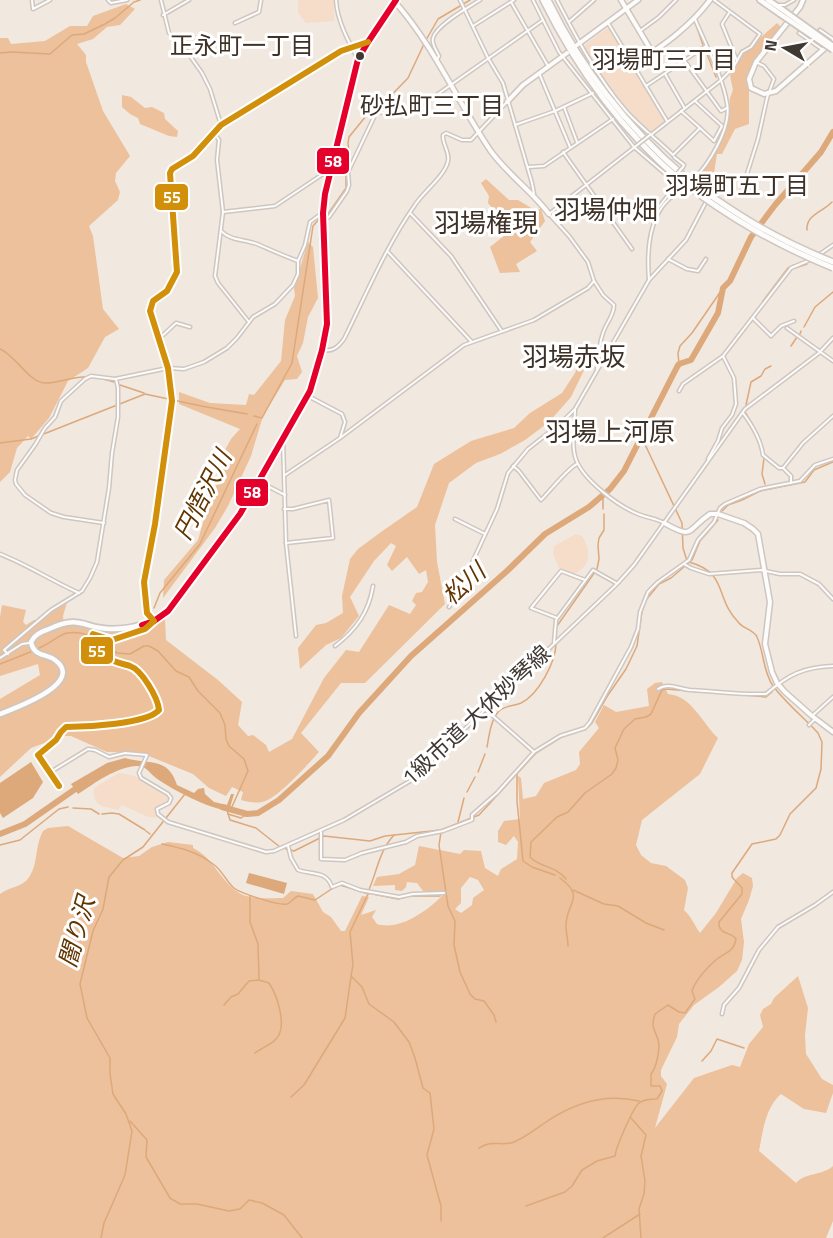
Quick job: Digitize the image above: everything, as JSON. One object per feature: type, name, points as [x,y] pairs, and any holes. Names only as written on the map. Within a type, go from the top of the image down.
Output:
[{"type":"highway","points":[[543,0],[578,64],[613,112],[649,150],[746,227],[769,240],[833,268]]},
{"type":"highway","points":[[548,0],[584,63],[618,109],[683,179],[757,226],[805,251],[833,262]]},
{"type":"main road","points":[[760,0],[782,12],[833,48]]},
{"type":"main road","points":[[768,0],[782,12]]},
{"type":"main road","points":[[0,714],[50,691],[61,682],[63,673],[61,665],[52,658],[38,654],[31,644],[39,633],[68,622],[83,622],[110,629],[142,626],[168,611],[240,514],[308,396],[327,324],[323,216],[331,168],[358,60],[396,1]]},
{"type":"street","points":[[32,0],[33,9],[50,0]]},
{"type":"street","points":[[108,0],[111,3],[127,0]]},
{"type":"street","points":[[162,0],[163,15],[170,35],[183,46],[202,73],[210,89],[221,125]]},
{"type":"street","points":[[163,15],[189,0]]},
{"type":"street","points":[[235,23],[260,12],[261,0]]},
{"type":"street","points":[[336,0],[340,22],[358,60]]},
{"type":"street","points":[[437,60],[440,56],[433,42],[434,35],[462,5],[480,0]]},
{"type":"street","points":[[533,0],[562,56],[635,147],[677,184],[658,208],[649,249],[649,280]]},
{"type":"street","points":[[569,21],[594,0]]},
{"type":"street","points":[[621,0],[652,52]]},
{"type":"street","points":[[579,44],[638,0]]},
{"type":"street","points":[[640,31],[676,0]]},
{"type":"street","points":[[549,214],[720,81],[733,69],[741,52],[751,46],[760,34],[712,0],[695,19],[634,65]]},
{"type":"street","points":[[776,5],[785,5],[794,0]]},
{"type":"street","points":[[802,0],[800,7],[756,62],[749,82],[755,91],[768,94],[776,92],[823,50],[833,40],[820,30]]},
{"type":"street","points":[[396,1],[425,39],[491,150],[509,172],[534,194],[569,236],[588,262],[594,281],[603,295],[613,303],[615,308],[602,336],[597,372]]},
{"type":"street","points":[[472,26],[513,1],[548,66]]},
{"type":"street","points":[[558,1],[579,44],[623,108],[684,165],[669,183]]},
{"type":"street","points":[[462,5],[503,83],[534,194]]},
{"type":"street","points":[[730,12],[722,24],[737,61]]},
{"type":"street","points":[[655,220],[671,197],[693,180],[707,164],[723,132],[728,107],[695,19]]},
{"type":"street","points":[[104,523],[51,513],[33,502],[20,489],[15,480],[17,470],[55,417],[66,396],[91,376],[115,379],[168,368],[183,369],[204,362],[237,339],[249,322],[275,304],[293,285],[298,274],[298,261],[305,245],[310,222],[323,216],[329,217],[347,191],[348,172],[376,113],[423,109],[428,101],[543,20]]},
{"type":"street","points":[[608,23],[668,122]]},
{"type":"street","points":[[799,33],[823,50]]},
{"type":"street","points":[[59,786],[38,756],[56,740],[66,727],[116,724],[157,713],[159,706],[139,671],[112,662],[96,650],[90,642],[93,634],[112,640],[145,629],[154,621],[147,613],[144,582],[155,524],[172,395],[160,338],[150,314],[153,300],[167,291],[178,266],[170,173],[172,169],[193,156],[221,125],[351,47],[368,42]]},
{"type":"street","points":[[646,86],[706,46]]},
{"type":"street","points":[[322,350],[329,351],[337,348],[344,339],[410,213],[448,164],[443,135],[452,135],[466,141],[480,132],[507,102],[567,52]]},
{"type":"street","points":[[684,60],[722,111],[728,107]]},
{"type":"street","points":[[449,607],[458,593],[502,495],[508,473],[528,449],[575,409],[649,280],[686,240],[711,194],[727,176],[743,180],[746,177],[774,79],[764,66],[756,62]]},
{"type":"street","points":[[539,73],[570,147]]},
{"type":"street","points":[[665,74],[685,108]]},
{"type":"street","points":[[515,125],[555,111],[592,93]]},
{"type":"street","points":[[681,111],[714,141],[722,126],[694,100]]},
{"type":"street","points":[[564,107],[577,142]]},
{"type":"street","points":[[527,167],[544,166],[613,119]]},
{"type":"street","points":[[674,155],[700,128]]},
{"type":"street","points":[[214,133],[219,140],[217,160],[223,212],[215,276],[249,322]]},
{"type":"street","points":[[563,152],[632,249]]},
{"type":"street","points":[[223,212],[275,206],[331,168]]},
{"type":"street","points":[[410,213],[451,256],[501,330]]},
{"type":"street","points":[[221,231],[227,237],[255,243],[281,256],[298,261]]},
{"type":"street","points":[[679,391],[683,384],[723,356],[791,268],[807,262],[833,245]]},
{"type":"street","points":[[388,252],[471,341]]},
{"type":"street","points":[[668,259],[687,269],[698,271],[706,259]]},
{"type":"street","points":[[285,475],[340,438],[399,392],[471,341],[534,320],[588,288],[594,281]]},
{"type":"street","points":[[753,318],[771,336],[786,322],[794,321]]},
{"type":"street","points":[[160,338],[176,323],[190,327]]},
{"type":"street","points":[[787,328],[833,362]]},
{"type":"street","points":[[707,461],[743,412],[819,353],[833,338]]},
{"type":"street","points":[[707,461],[736,404],[734,378],[723,356]]},
{"type":"street","points":[[8,654],[4,650],[17,638],[51,610],[86,587],[97,562],[118,406],[118,388],[115,379]]},
{"type":"street","points":[[308,396],[342,414],[345,422],[340,438]]},
{"type":"street","points":[[575,409],[574,452],[577,464],[598,487],[614,500],[638,514],[684,533],[691,531],[710,514],[718,514],[744,523],[756,531],[761,541],[766,572],[770,608],[765,644],[775,685],[813,719],[833,732]]},
{"type":"street","points":[[743,412],[752,424],[763,455],[779,468],[783,468],[791,476],[791,483]]},
{"type":"street","points":[[783,468],[807,439],[833,416]]},
{"type":"street","points":[[282,440],[286,543],[296,636]]},
{"type":"street","points":[[321,833],[321,859],[345,860],[472,820],[472,815],[497,793],[534,752],[560,736],[585,728],[590,722],[631,647],[648,592],[658,582],[686,563],[698,540],[714,522],[720,508],[760,489],[791,483],[803,478],[815,465],[833,459]]},
{"type":"street","name":"1級市道 大休妙琴線","points":[[49,773],[88,749],[109,757],[131,753],[147,755],[139,774],[141,778],[170,796],[169,802],[157,809],[162,819],[168,822],[266,852],[278,850],[321,833],[410,781],[617,584],[634,565],[707,461]]},
{"type":"street","points":[[513,466],[541,500],[572,466],[577,464]]},
{"type":"street","points":[[258,481],[285,495]]},
{"type":"street","points":[[284,509],[329,500],[333,538],[286,543]]},
{"type":"street","points":[[455,519],[484,534]]},
{"type":"street","points":[[0,554],[26,564],[41,575],[80,592]]},
{"type":"street","points":[[686,563],[712,574],[761,570],[800,574],[819,584],[833,598]]},
{"type":"street","points":[[557,618],[531,608],[561,570],[585,580]]},
{"type":"street","points":[[554,643],[557,618],[585,580],[596,572],[617,584]]},
{"type":"street","points":[[335,646],[347,637],[364,616],[369,608],[373,586]]},
{"type":"street","points":[[0,657],[22,644],[31,644]]},
{"type":"street","points":[[658,689],[666,685],[690,690],[707,689],[766,694],[793,673],[819,666],[833,666]]},
{"type":"street","points":[[809,725],[833,697]]},
{"type":"street","points":[[485,709],[534,752]]},
{"type":"street","points":[[287,846],[298,870],[323,875],[327,877],[332,887],[342,883],[368,892],[399,897],[444,893]]},
{"type":"street","points":[[722,1014],[724,1005],[739,988],[759,950],[778,927],[816,905],[833,892]]},
{"type":"shaded area","points":[[298,0],[334,0],[334,21],[306,23],[298,13]]},
{"type":"shaded area","points":[[126,4],[135,9],[120,25],[107,27],[93,39],[77,44],[86,55],[86,62],[103,111],[130,156],[116,173],[115,181],[120,192],[118,200],[89,226],[93,236],[103,309],[119,329],[105,337],[88,368],[68,381],[49,418],[31,439],[28,436],[17,448],[10,472],[0,482],[0,38],[8,38],[11,44],[45,41],[70,26],[87,26],[93,16]]},
{"type":"shaded area","points":[[777,23],[781,27],[750,70],[746,81],[749,90],[749,124],[735,129],[722,154],[717,154],[714,173],[696,181],[717,150],[727,126],[733,90],[730,76],[743,53]]},
{"type":"shaded area","points":[[609,27],[665,121],[652,132],[614,93],[598,71],[585,47]]},
{"type":"shaded area","points":[[122,95],[131,97],[145,108],[152,107],[164,113],[165,119],[178,131],[177,137],[140,124],[138,118],[122,107]]},
{"type":"shaded area","points":[[486,179],[509,200],[518,200],[533,209],[541,209],[545,221],[530,242],[537,251],[516,264],[520,272],[500,273],[490,247],[509,232],[504,222],[488,203],[489,196],[481,183]]},
{"type":"shaded area","points":[[308,242],[313,247],[318,298],[308,317],[303,343],[297,356],[302,372],[297,379],[285,380],[263,416],[251,456],[228,506],[215,528],[163,598],[164,580],[198,540],[211,494],[221,477],[219,461],[231,439],[240,429],[179,404],[179,392],[210,403],[246,405],[249,394],[254,395],[281,361],[285,320],[295,296],[294,288]]},
{"type":"shaded area","points":[[587,341],[591,344],[591,351],[587,364],[571,397],[549,422],[525,440],[500,454],[476,463],[449,483],[435,525],[437,562],[445,604],[365,683],[341,683],[301,733],[319,752],[278,793],[256,803],[241,800],[243,792],[232,787],[226,796],[209,788],[193,774],[139,752],[107,752],[71,736],[63,736],[31,748],[0,777],[0,699],[40,675],[38,664],[0,676],[2,605],[26,610],[23,622],[26,625],[34,620],[40,620],[68,599],[63,616],[64,626],[76,624],[103,632],[149,628],[163,617],[166,640],[218,680],[242,702],[238,725],[248,736],[253,735],[266,745],[269,752],[292,739],[324,678],[346,650],[359,652],[389,605],[410,614],[416,605],[412,601],[416,593],[422,592],[428,582],[426,570],[419,574],[407,557],[392,571],[387,565],[396,546],[391,543],[374,561],[350,597],[359,616],[341,638],[326,645],[300,669],[298,648],[316,625],[326,623],[343,613],[342,596],[350,559],[358,549],[417,507],[434,464],[471,441],[514,428],[530,413],[562,393],[575,373]]},
{"type":"shaded area","points":[[576,534],[582,536],[585,542],[588,558],[584,567],[573,574],[559,568],[553,553],[554,546]]},
{"type":"shaded area","points":[[662,682],[668,694],[690,705],[718,738],[700,774],[642,820],[636,845],[641,855],[651,863],[666,866],[685,880],[688,888],[684,910],[700,933],[716,913],[737,878],[743,873],[752,878],[753,886],[741,919],[744,942],[742,960],[737,971],[694,1005],[679,1024],[677,1037],[661,1070],[661,1076],[667,1084],[655,1128],[694,1078],[732,1065],[740,1067],[749,1044],[763,1027],[760,1015],[763,1009],[771,1004],[774,998],[798,976],[808,1008],[805,1035],[806,1054],[822,1079],[833,1085],[833,1093],[826,1113],[804,1109],[781,1094],[768,1113],[759,1151],[796,1183],[804,1177],[833,1166],[833,1221],[826,1238],[0,1238],[0,894],[26,881],[33,870],[43,831],[48,828],[68,826],[123,858],[139,856],[152,847],[168,842],[193,845],[193,848],[207,858],[228,884],[246,896],[283,898],[291,891],[313,894],[323,912],[331,917],[341,931],[345,931],[362,896],[369,897],[361,915],[376,910],[372,917],[377,924],[395,925],[421,913],[443,895],[434,891],[423,891],[417,883],[407,882],[402,891],[395,890],[395,885],[373,886],[377,877],[399,874],[415,865],[419,846],[460,854],[464,850],[481,851],[485,868],[498,876],[501,869],[517,859],[518,842],[514,836],[506,845],[498,842],[498,831],[504,821],[520,819],[518,776],[521,778],[523,799],[536,796],[544,783],[576,770],[580,764],[579,752],[599,728],[595,722],[604,705],[616,712],[649,706],[647,689],[655,683]],"holes":[[[470,877],[478,880],[484,890],[473,898],[472,905],[461,913],[455,909],[461,903],[461,888]]]},
{"type":"shaded area","points":[[125,758],[163,766],[173,776],[177,785],[194,793],[204,788],[205,794],[214,802],[227,805],[231,794],[234,794],[229,811],[201,803],[181,793],[140,766],[114,772],[78,794],[71,784],[107,763]]},
{"type":"shaded area","points":[[31,762],[43,782],[33,798],[3,818],[0,813],[0,783]]},
{"type":"shaded area","points":[[119,773],[139,778],[168,794],[171,798],[169,803],[157,811],[161,818],[148,817],[122,805],[118,810],[97,802],[94,788]]},
{"type":"shaded area","points":[[249,873],[287,883],[284,894],[246,883]]},
{"type":"waterway","points":[[0,53],[50,54],[72,35],[84,34],[105,24],[140,0]]},
{"type":"waterway","name":"円悟沢川","points":[[426,40],[438,19],[470,0]]},
{"type":"waterway","points":[[696,25],[703,45]]},
{"type":"waterway","name":"円悟沢川","points":[[328,214],[346,188],[346,169],[350,160],[349,137],[366,116],[376,111],[408,78],[424,44]]},
{"type":"waterway","points":[[705,49],[716,77]]},
{"type":"waterway","name":"松川","points":[[222,807],[247,814],[258,813],[279,800],[328,756],[359,713],[411,656],[545,534],[589,507],[610,489],[624,471],[677,367],[691,360],[718,313],[723,288],[730,281],[751,237],[775,205],[821,152],[833,132]]},
{"type":"waterway","points":[[807,230],[809,220],[832,202]]},
{"type":"waterway","name":"円悟沢川","points":[[254,416],[262,418],[292,363],[313,226],[320,218]]},
{"type":"waterway","points":[[821,255],[832,247]]},
{"type":"waterway","points":[[795,268],[807,264]]},
{"type":"waterway","points":[[763,301],[788,268],[794,265]]},
{"type":"waterway","points":[[679,364],[680,346],[692,333],[723,288]]},
{"type":"waterway","points":[[804,327],[815,307],[833,292]]},
{"type":"waterway","points":[[756,312],[760,306]]},
{"type":"waterway","points":[[735,338],[748,322]]},
{"type":"waterway","points":[[791,346],[797,337]]},
{"type":"waterway","points":[[722,355],[731,344]]},
{"type":"waterway","points":[[0,349],[33,378],[44,383],[86,377]]},
{"type":"waterway","points":[[746,405],[751,382],[771,366]]},
{"type":"waterway","points":[[100,378],[114,382]]},
{"type":"waterway","points":[[120,385],[144,393]]},
{"type":"waterway","points":[[0,443],[31,439],[145,394],[247,414]]},
{"type":"waterway","points":[[745,412],[755,429]]},
{"type":"waterway","name":"円悟沢川","points":[[154,608],[160,593],[200,544],[257,424]]},
{"type":"waterway","points":[[642,438],[682,523],[683,548],[687,561]]},
{"type":"waterway","points":[[761,444],[764,455]]},
{"type":"waterway","points":[[764,458],[762,474],[765,484]]},
{"type":"waterway","points":[[722,511],[728,505],[760,491],[805,482],[814,470],[833,462]]},
{"type":"waterway","points":[[603,495],[603,509]]},
{"type":"waterway","points":[[557,626],[597,569],[598,545],[604,530],[604,514]]},
{"type":"waterway","points":[[227,810],[230,820],[256,828],[280,847],[294,851],[324,836],[370,841],[385,836],[441,830],[479,815],[536,753],[563,736],[586,729],[592,723],[626,669],[637,646],[642,611],[646,600],[659,584],[671,578],[692,560],[700,541],[718,520]]},
{"type":"waterway","points":[[526,1206],[565,1192],[572,1186],[582,1170],[597,1161],[615,1156],[636,1106],[643,1101],[657,1099],[662,1091],[660,1086],[651,1086],[651,1074],[656,1065],[659,1049],[653,1024],[655,1014],[668,1005],[685,1013],[695,999],[692,991],[699,978],[713,962],[733,947],[736,939],[722,931],[719,926],[719,922],[742,894],[742,888],[732,877],[732,873],[752,844],[776,839],[780,835],[790,814],[816,788],[821,769],[822,742],[818,733],[773,686],[767,675],[756,635],[741,625],[731,614],[720,587],[710,573],[689,562]]},
{"type":"waterway","points":[[37,649],[66,634],[88,635]]},
{"type":"waterway","points":[[95,639],[117,653],[130,654],[144,646],[158,651],[176,671],[189,677],[198,691],[220,713],[229,746],[244,759],[248,771],[231,809]]},
{"type":"waterway","points":[[487,747],[496,714],[504,708],[521,703],[540,686],[553,659],[556,643]]},
{"type":"waterway","points":[[0,664],[33,651]]},
{"type":"waterway","points":[[566,879],[562,874],[530,857],[531,842],[557,817],[568,812],[585,793],[612,774],[618,760],[615,748],[624,729],[635,719],[651,714],[662,690],[700,692]]},
{"type":"waterway","points":[[744,695],[766,697],[772,692]]},
{"type":"waterway","points":[[478,772],[485,754]]},
{"type":"waterway","points":[[517,775],[517,801],[523,861],[532,867],[555,875]]},
{"type":"waterway","points":[[467,792],[475,777]]},
{"type":"waterway","name":"松川","points":[[0,834],[25,824],[81,785]]},
{"type":"waterway","name":"闇り沢","points":[[101,1238],[104,1223],[125,1175],[132,1131],[126,1114],[113,1094],[110,1058],[87,1018],[80,984],[93,931],[103,909],[109,877],[123,860],[143,847],[185,794]]},
{"type":"waterway","points":[[458,822],[464,798]]},
{"type":"waterway","points":[[0,845],[20,840],[59,809],[68,807]]},
{"type":"waterway","points":[[73,808],[91,809],[99,814]]},
{"type":"waterway","points":[[102,814],[119,814],[145,830]]},
{"type":"waterway","points":[[228,814],[241,818],[247,814]]},
{"type":"waterway","points":[[146,831],[150,834]]},
{"type":"waterway","points":[[441,832],[439,845],[448,906],[455,921],[454,945],[460,972],[470,994],[475,999],[484,1001],[496,1022]]},
{"type":"waterway","points":[[368,892],[382,855],[394,835]]},
{"type":"waterway","points":[[162,844],[201,856],[216,866],[234,888],[268,901],[287,904],[298,896],[315,900],[333,888]]},
{"type":"waterway","points":[[560,878],[568,885],[574,896],[567,919],[568,946]]},
{"type":"waterway","points":[[340,885],[369,894]]},
{"type":"waterway","points":[[573,890],[604,904],[618,906],[646,923],[664,930]]},
{"type":"waterway","points":[[368,894],[350,932],[353,965],[351,976],[362,987],[369,1004],[394,1022],[409,1042],[423,1088],[430,1093],[434,1129],[427,1155],[441,1206],[441,1221]]},
{"type":"waterway","points":[[373,894],[398,899],[406,897]]},
{"type":"waterway","points":[[250,896],[250,922],[258,944],[259,979]]},
{"type":"waterway","points":[[411,896],[440,896]]},
{"type":"waterway","points":[[291,1097],[304,1085],[345,1018],[351,977]]},
{"type":"waterway","points":[[224,1005],[249,981],[259,980],[269,983],[278,1003],[281,1027],[274,1041],[255,1053]]},
{"type":"waterway","points":[[702,1061],[711,1051],[717,1039],[744,1048]]},
{"type":"waterway","points":[[479,1148],[493,1143],[514,1142],[557,1115],[590,1101],[614,1098],[639,1101]]},
{"type":"waterway","points":[[631,1118],[646,1135],[641,1156],[645,1181],[639,1209],[641,1238]]},
{"type":"waterway","points":[[130,1121],[147,1140],[146,1157],[170,1198],[180,1204],[197,1204],[229,1211],[240,1209],[249,1200],[262,1203],[284,1215],[302,1238]]},
{"type":"waterway","points":[[603,1238],[640,1214]]},
{"type":"transit line","name":"58","points":[[142,625],[154,621],[168,611],[240,514],[310,391],[327,324],[323,213],[325,194],[358,59],[396,0]]},
{"type":"transit line","name":"55","points":[[59,786],[38,755],[56,740],[66,727],[130,722],[152,715],[159,710],[153,692],[135,669],[103,656],[90,642],[93,634],[112,640],[145,629],[154,621],[147,613],[144,582],[155,524],[172,401],[168,368],[150,311],[153,301],[167,291],[177,272],[170,173],[172,169],[193,156],[221,125],[341,51],[368,42]]},
{"type":"district","name":"正永町一丁目","points":[[242,46]]},
{"type":"district","name":"羽場町三丁目","points":[[664,60]]},
{"type":"district","name":"砂払町三丁目","points":[[432,106]]},
{"type":"district","name":"羽場町五丁目","points":[[737,186]]},
{"type":"district","name":"羽場仲畑","points":[[606,210]]},
{"type":"district","name":"羽場権現","points":[[486,223]]},
{"type":"district","name":"羽場赤坂","points":[[574,357]]},
{"type":"district","name":"羽場上河原","points":[[610,432]]}]
